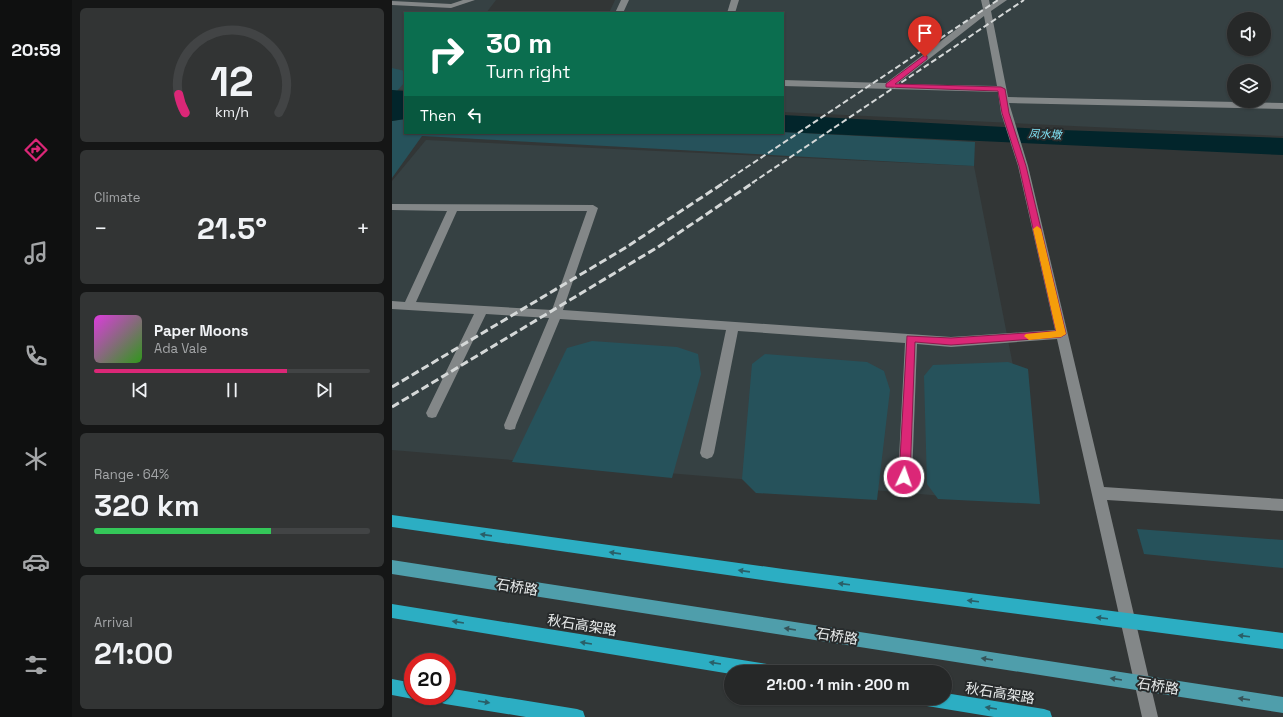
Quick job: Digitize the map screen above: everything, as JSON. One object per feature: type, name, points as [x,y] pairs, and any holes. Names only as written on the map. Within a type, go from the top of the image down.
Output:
[{"type":"highway","points":[[392,521],[783,576],[1283,641]]},
{"type":"highway","name":"秋石高架路","points":[[392,611],[724,665]]},
{"type":"highway","points":[[392,687],[404,689]]},
{"type":"highway","points":[[456,698],[577,717]]},
{"type":"highway","name":"秋石高架路","points":[[952,702],[1044,717]]},
{"type":"main road","name":"石桥路","points":[[392,567],[1283,705]]},
{"type":"street","points":[[392,4],[451,6],[471,0]]},
{"type":"street","points":[[619,12],[625,0]]},
{"type":"street","points":[[731,12],[735,0]]},
{"type":"street","points":[[986,0],[1006,113],[1023,166],[1150,717]]},
{"type":"street","points":[[888,86],[1002,0]]},
{"type":"street","points":[[784,82],[1001,89]]},
{"type":"street","points":[[1004,100],[1283,106]]},
{"type":"street","points":[[392,207],[593,208],[556,314],[510,425]]},
{"type":"street","points":[[409,306],[453,208]]},
{"type":"street","points":[[392,305],[556,314],[951,342],[1061,334]]},
{"type":"street","points":[[432,413],[482,310]]},
{"type":"street","points":[[707,453],[733,326]]},
{"type":"street","points":[[904,477],[910,339]]},
{"type":"street","points":[[1098,493],[1283,505]]},
{"type":"shaded area","points":[[392,0],[496,0],[487,12],[404,12],[404,90],[392,89]]},
{"type":"shaded area","points":[[615,0],[1283,0],[1283,136],[784,112],[784,12],[609,12]]},
{"type":"shaded area","points":[[392,68],[404,71],[404,83],[397,91],[392,90]]},
{"type":"shaded area","points":[[404,119],[404,134],[784,134],[784,132],[975,142],[974,166],[422,136],[392,178],[392,121]]},
{"type":"shaded area","points":[[426,140],[974,166],[1040,504],[392,450],[392,181]]},
{"type":"shaded area","points":[[592,341],[677,347],[698,354],[701,374],[672,478],[512,462],[567,348]]},
{"type":"shaded area","points":[[765,354],[867,362],[884,371],[890,390],[877,500],[756,493],[742,479],[752,364]]},
{"type":"shaded area","points":[[1008,362],[1028,369],[1040,504],[938,499],[927,484],[924,376],[933,365]]},
{"type":"shaded area","points":[[1137,529],[1283,540],[1283,568],[1144,554]]},
{"type":"water","points":[[392,90],[404,91],[404,119],[392,121]]},
{"type":"water","name":"凤水墩","points":[[784,115],[1061,130],[1283,138],[1283,155],[784,132]]},
{"type":"railway","points":[[723,183],[998,0]]},
{"type":"railway","points":[[752,183],[1024,0]]},
{"type":"railway","points":[[392,387],[625,248],[725,182]]},
{"type":"railway","points":[[392,407],[658,247],[754,182]]},
{"type":"slow traffic","points":[[1029,336],[1061,334],[1037,229]]},
{"type":"route","points":[[904,477],[910,339],[951,342],[1061,334],[1023,166],[1006,113],[1001,89],[888,86],[925,57]]}]
